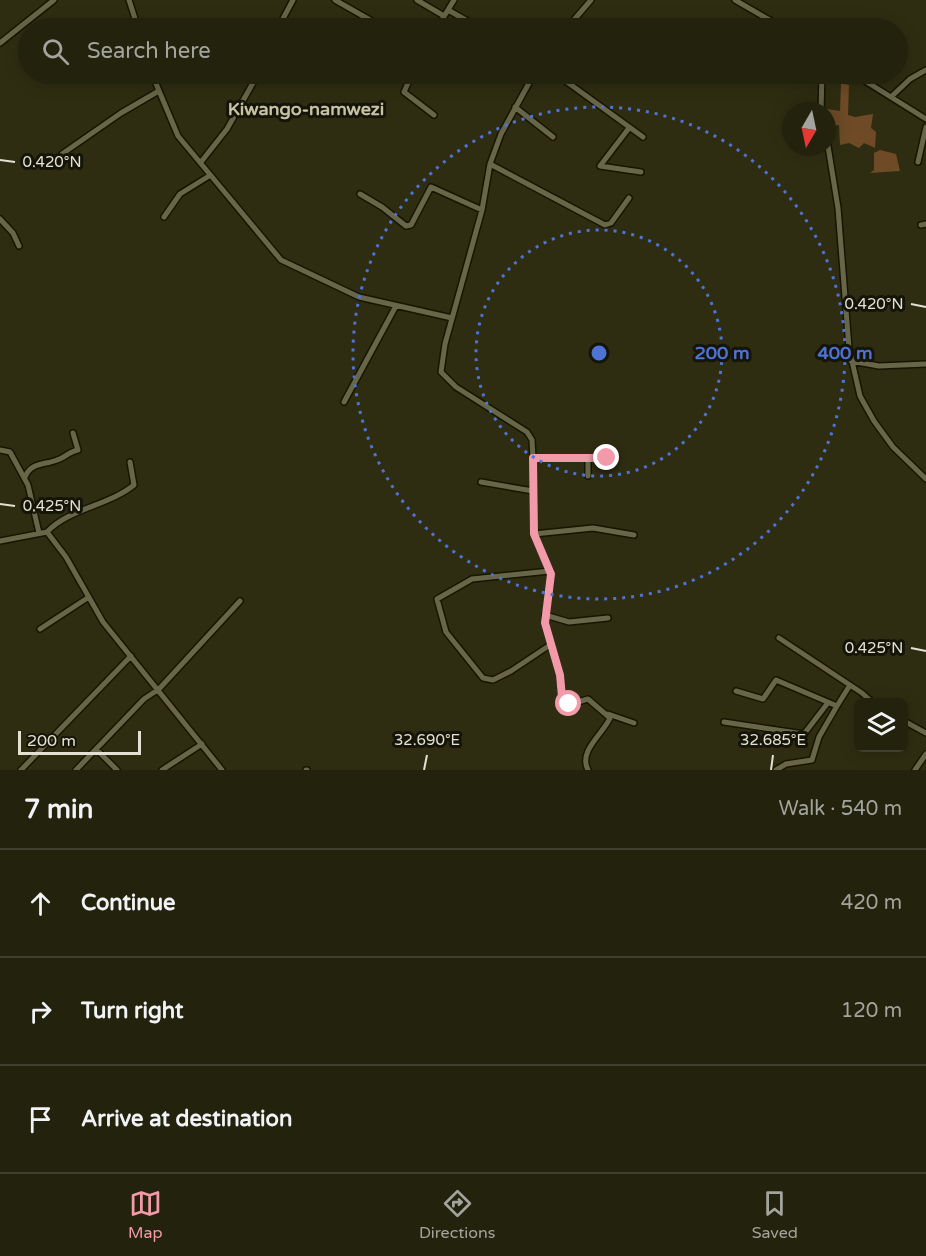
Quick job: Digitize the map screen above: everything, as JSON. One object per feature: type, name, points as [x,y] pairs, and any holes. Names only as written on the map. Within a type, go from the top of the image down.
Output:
[{"type":"street","points":[[31,18],[54,0]]},
{"type":"street","points":[[129,0],[134,18]]},
{"type":"street","points":[[283,18],[293,0]]},
{"type":"street","points":[[335,0],[366,18]]},
{"type":"street","points":[[417,0],[444,16],[454,0]]},
{"type":"street","points":[[577,18],[591,0]]},
{"type":"street","points":[[735,0],[766,18]]},
{"type":"street","points":[[448,10],[462,18]]},
{"type":"street","points":[[0,43],[18,29]]},
{"type":"street","points":[[908,82],[926,70]]},
{"type":"street","points":[[155,84],[178,136],[281,260],[359,297],[452,318]]},
{"type":"street","points":[[201,162],[227,129],[252,84]]},
{"type":"street","points":[[408,84],[404,92],[434,115]]},
{"type":"street","points":[[529,84],[501,134],[490,164],[482,210],[452,318],[441,367],[442,375],[479,403],[527,432],[532,440],[534,534],[550,571],[545,615],[564,700],[571,704],[586,698],[608,714],[634,723]]},
{"type":"street","points":[[570,84],[643,137]]},
{"type":"street","points":[[821,102],[822,84]]},
{"type":"street","points":[[870,84],[926,119]]},
{"type":"street","points":[[891,97],[906,84]]},
{"type":"street","points":[[62,154],[121,113],[158,92]]},
{"type":"street","points":[[516,107],[553,137]]},
{"type":"street","points":[[918,162],[926,127]]},
{"type":"street","points":[[629,128],[600,166],[641,172]]},
{"type":"street","points":[[830,156],[838,207],[839,245],[852,361],[860,396],[874,421],[893,447],[926,479]]},
{"type":"street","points":[[490,164],[606,225],[611,223],[629,198]]},
{"type":"street","points":[[164,217],[180,194],[209,176]]},
{"type":"street","points":[[360,194],[382,207],[406,226],[410,226],[431,187],[482,210]]},
{"type":"street","points":[[0,219],[13,232],[19,246]]},
{"type":"street","points":[[344,402],[396,306]]},
{"type":"street","points":[[852,361],[879,366],[926,364]]},
{"type":"street","points":[[25,477],[29,470],[39,464],[61,459],[67,452],[78,450],[74,433]]},
{"type":"street","points":[[0,450],[10,452],[25,477],[39,533]]},
{"type":"street","points":[[533,458],[607,458]]},
{"type":"street","points":[[588,458],[588,476]]},
{"type":"street","points":[[0,541],[47,532],[64,518],[97,505],[134,485],[130,462]]},
{"type":"street","points":[[481,482],[533,490]]},
{"type":"street","points":[[534,534],[593,528],[634,535]]},
{"type":"street","points":[[47,532],[66,557],[103,622],[222,770]]},
{"type":"street","points":[[550,571],[472,579],[436,599],[446,632],[483,678],[493,680],[550,645]]},
{"type":"street","points":[[40,629],[89,597]]},
{"type":"street","points":[[76,770],[144,699],[159,689],[240,602]]},
{"type":"street","points":[[545,615],[569,622],[608,618]]},
{"type":"street","points":[[779,638],[866,698]]},
{"type":"street","points":[[21,770],[131,656]]},
{"type":"street","points":[[736,691],[763,699],[776,680],[827,704],[837,706]]},
{"type":"street","points":[[776,770],[786,764],[812,760],[819,737],[850,686]]},
{"type":"street","points":[[724,722],[804,734],[827,704]]},
{"type":"street","points":[[588,770],[587,753],[606,727],[610,718],[608,714]]},
{"type":"street","points":[[908,724],[926,733]]},
{"type":"street","points":[[162,770],[202,744]]},
{"type":"street","points":[[96,749],[117,770]]},
{"type":"street","points":[[915,770],[926,754]]},
{"type":"shaded area","points":[[841,84],[849,85],[848,115],[855,117],[873,114],[871,128],[876,132],[875,148],[864,143],[859,148],[849,143],[840,145],[836,110],[840,111]]},
{"type":"shaded area","points":[[880,150],[896,154],[900,171],[870,173],[874,170],[874,153]]},
{"type":"district","name":"Kiwango-namwezi","points":[[306,109]]},
{"type":"route","points":[[569,704],[562,697],[560,675],[545,623],[551,574],[534,534],[533,458],[607,458]]}]
